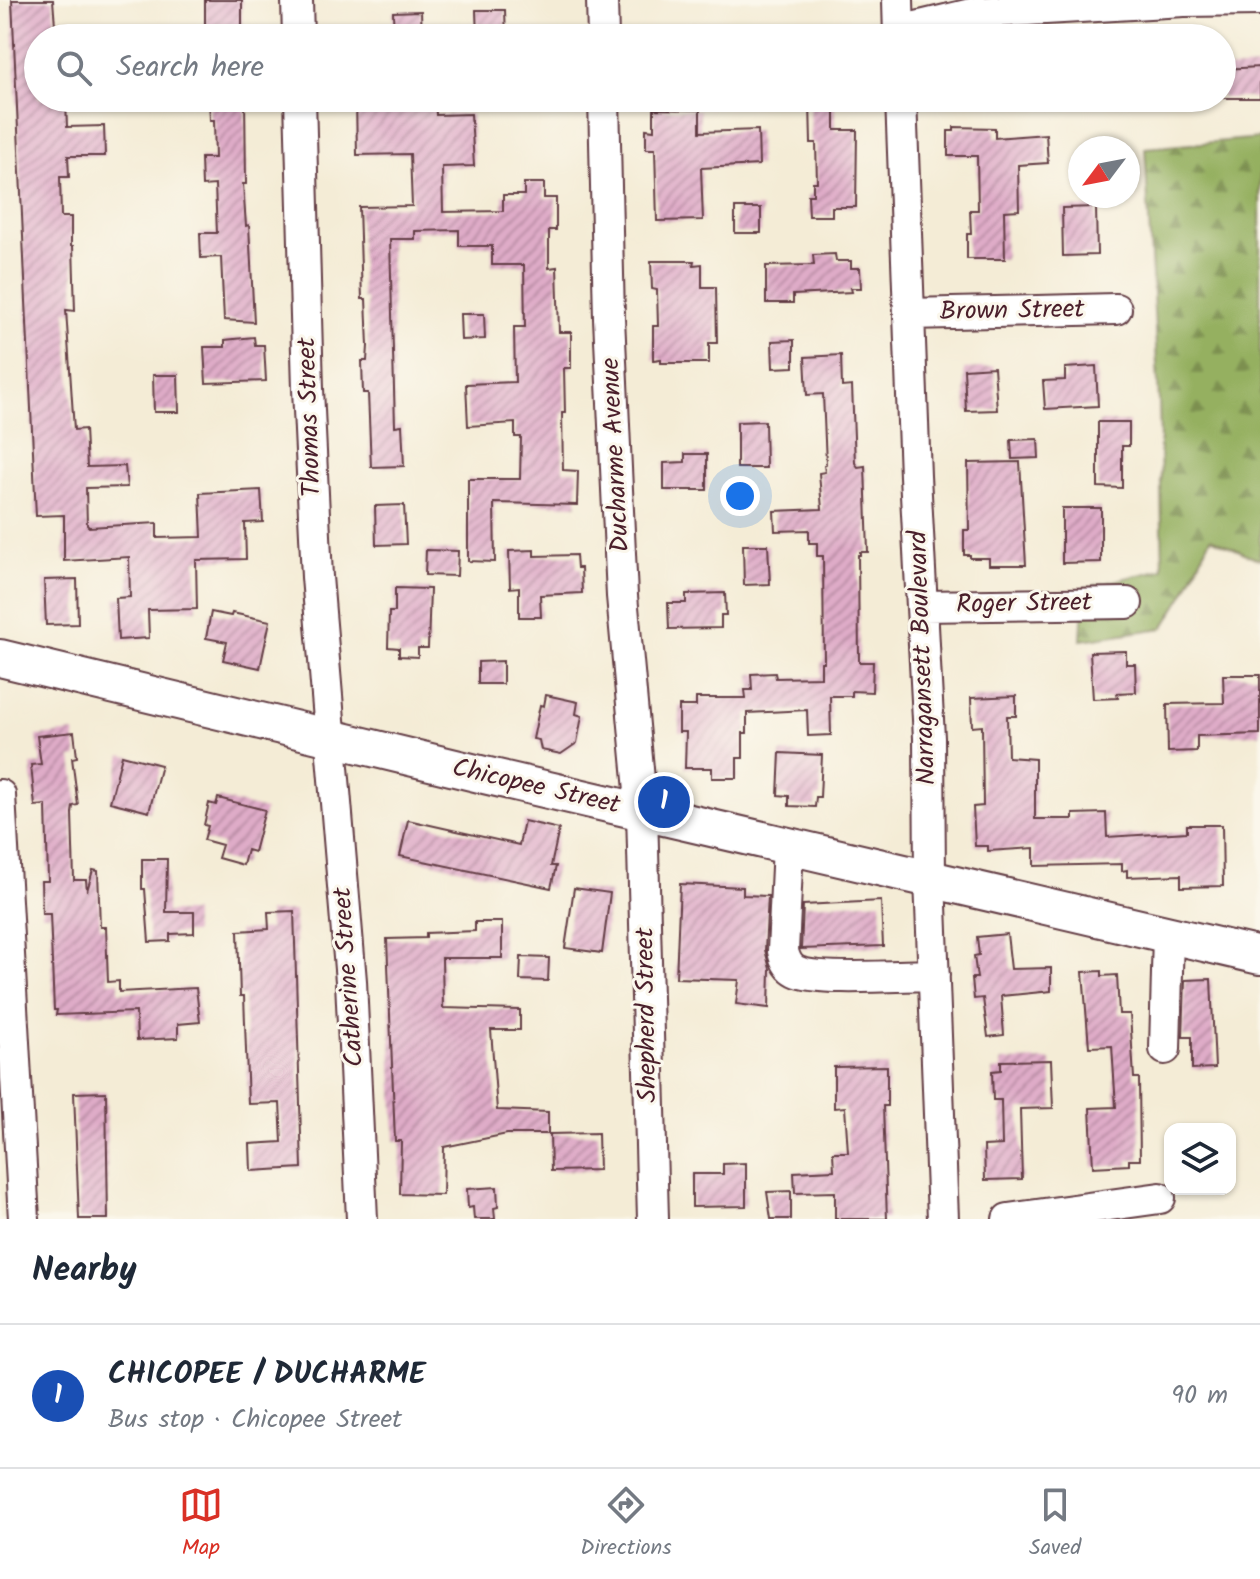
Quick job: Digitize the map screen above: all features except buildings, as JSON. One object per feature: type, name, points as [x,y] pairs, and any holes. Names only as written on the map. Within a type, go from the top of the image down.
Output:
[{"type":"main road","name":"Chicopee Street","points":[[0,658],[1260,956]]},
{"type":"street","points":[[297,0],[298,24]]},
{"type":"street","points":[[602,0],[603,24]]},
{"type":"street","points":[[898,0],[899,24]]},
{"type":"street","points":[[935,24],[975,13],[1184,1],[1260,0]]},
{"type":"street","name":"Thomas Street","points":[[300,112],[309,405],[329,736]]},
{"type":"street","name":"Ducharme Avenue","points":[[604,112],[609,318],[622,596],[642,812]]},
{"type":"street","name":"Narragansett Boulevard","points":[[902,112],[929,738],[930,879],[943,1219]]},
{"type":"street","name":"Brown Street","points":[[909,314],[1116,309]]},
{"type":"street","name":"Roger Street","points":[[922,606],[1127,603]]},
{"type":"street","name":"Catherine Street","points":[[329,736],[351,981],[362,1219]]},
{"type":"street","points":[[1,812],[11,1146],[24,1219]]},
{"type":"street","name":"Shepherd Street","points":[[642,812],[653,1219]]},
{"type":"street","points":[[788,846],[783,951],[792,969],[799,973],[834,976],[934,975]]},
{"type":"street","points":[[1165,1049],[1168,934]]},
{"type":"street","points":[[1008,1219],[1160,1198]]},
{"type":"green space","points":[[1260,138],[1260,560],[1211,538],[1184,594],[1163,628],[1081,640],[1084,588],[1163,569],[1159,401],[1145,148]]},
{"type":"place","name":"CHICOPEE / DUCHARME","points":[[664,802]]}]
